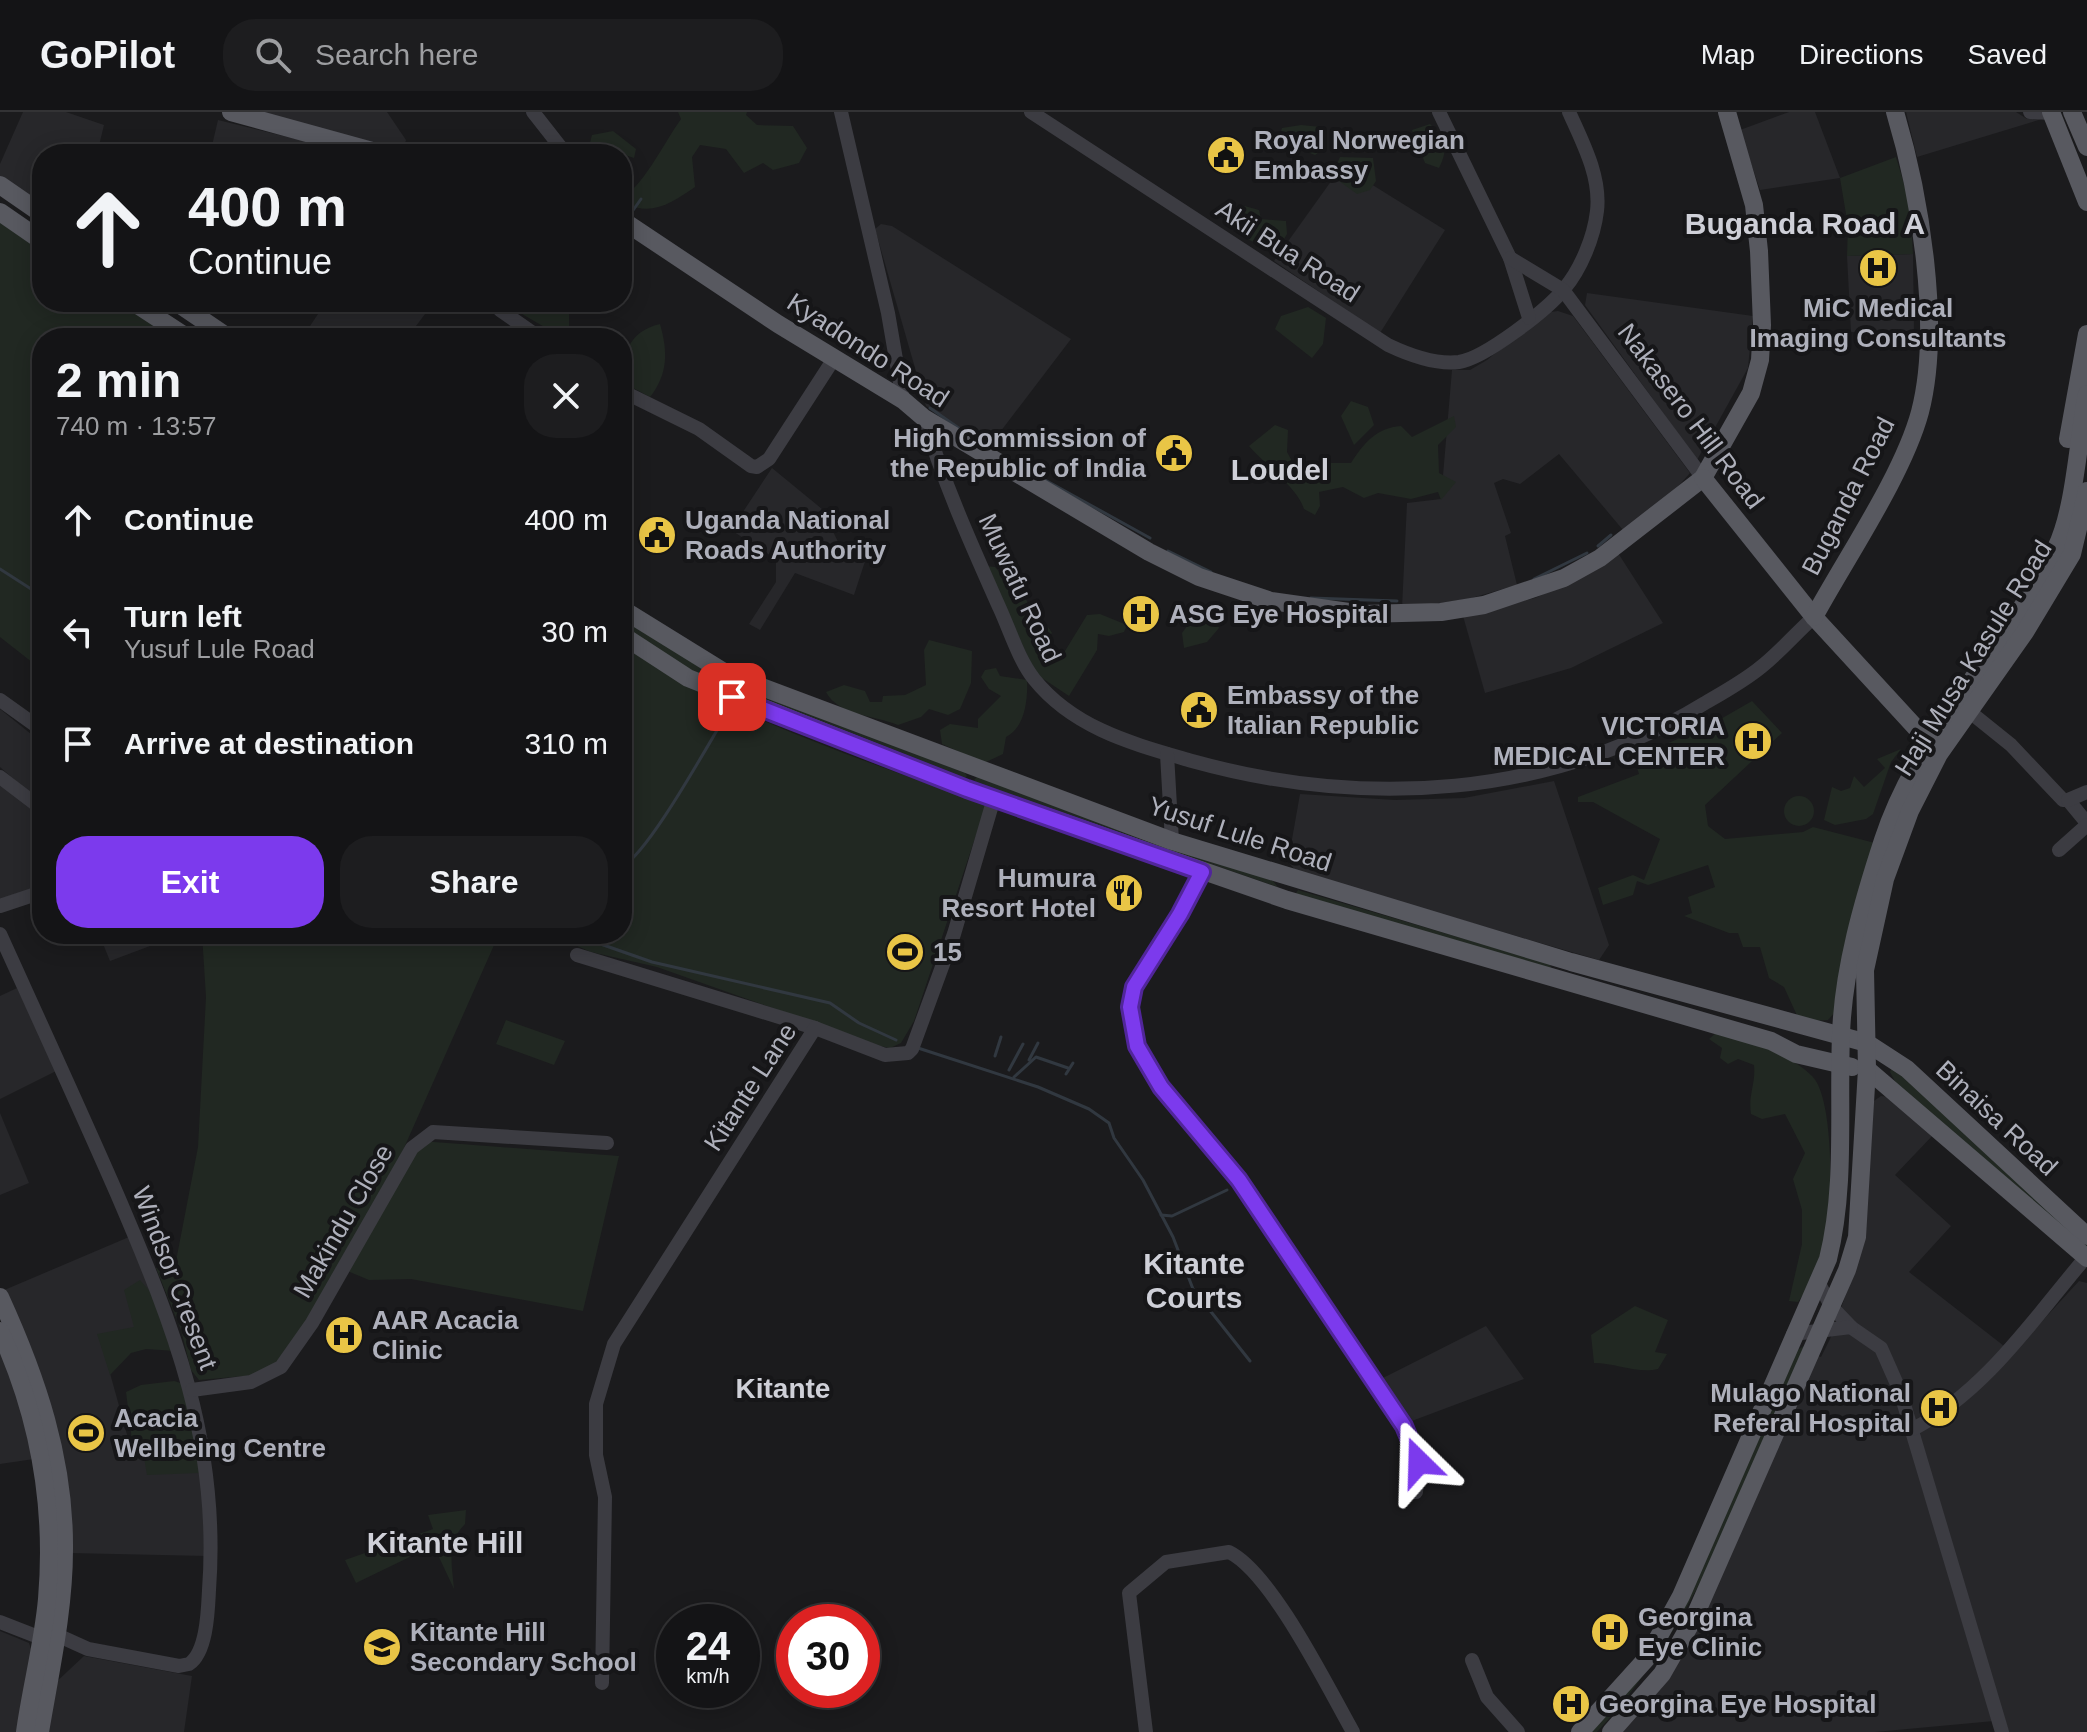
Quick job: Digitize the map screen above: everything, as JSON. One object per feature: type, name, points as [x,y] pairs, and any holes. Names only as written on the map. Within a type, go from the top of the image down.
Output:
[{"type":"main road","points":[[231,112],[347,144]]},
{"type":"main road","points":[[1703,478],[1747,402],[1760,360],[1762,325],[1754,205],[1727,112]]},
{"type":"main road","name":"Buganda Road","points":[[1814,617],[1904,454],[1922,397],[1928,347],[1920,215],[1914,176],[1895,112]]},
{"type":"main road","points":[[2072,112],[2087,147]]},
{"type":"main road","points":[[2051,113],[2087,202]]},
{"type":"main road","points":[[0,185],[32,207]]},
{"type":"main road","points":[[0,212],[32,234]]},
{"type":"main road","name":"Kyadondo Road","points":[[632,226],[903,400],[924,418],[1149,552],[1199,577],[1289,606],[1363,614],[1441,612],[1484,605],[1564,578],[1600,558],[1703,478]]},
{"type":"main road","points":[[148,312],[173,328]]},
{"type":"main road","points":[[191,312],[214,328]]},
{"type":"main road","points":[[2067,505],[2070,414],[2087,334]]},
{"type":"main road","points":[[2067,505],[2087,394]]},
{"type":"main road","name":"Nakasero Hill Road","points":[[1703,478],[1814,617],[1928,741]]},
{"type":"main road","name":"Haji Musa Kasule Road","points":[[1580,1732],[1647,1658],[1681,1596],[1828,1259],[1834,1233],[1841,1035],[1864,903],[1899,797],[1928,741],[2072,554],[2082,533],[2087,491]]},
{"type":"main road","name":"Haji Musa Kasule Road","points":[[1611,1732],[1662,1674],[1701,1602],[1831,1306],[1857,1237],[1867,1069],[1865,970],[1885,879],[1910,811],[1939,754],[1970,712],[2018,628],[2057,545],[2067,505]]},
{"type":"main road","name":"Yusuf Lule Road","points":[[632,621],[727,674],[1172,841],[1292,880],[1571,962],[1798,1027],[1867,1043]]},
{"type":"main road","name":"Yusuf Lule Road","points":[[632,642],[688,678],[732,697],[994,798],[1202,872],[1563,982],[1771,1041],[1796,1054],[1841,1065]]},
{"type":"main road","points":[[1287,900],[1292,880]]},
{"type":"main road","points":[[1563,982],[1571,962]]},
{"type":"main road","points":[[1627,1000],[1634,980]]},
{"type":"main road","name":"Binaisa Road","points":[[1867,1043],[1907,1069],[2087,1236]]},
{"type":"main road","points":[[1841,1065],[1867,1069]]},
{"type":"main road","name":"Binaisa Road","points":[[1867,1069],[2087,1258]]},
{"type":"main road","points":[[0,1297],[36,1381],[57,1465],[64,1550],[49,1636],[25,1732]]},
{"type":"main road","points":[[0,1331],[28,1400],[46,1487],[50,1524],[49,1636],[40,1732]]},
{"type":"main road","points":[[1681,1596],[1701,1602]]},
{"type":"street","points":[[533,112],[555,144]]},
{"type":"street","points":[[841,112],[888,313],[903,400]]},
{"type":"street","name":"Akii Bua Road","points":[[1031,112],[1405,353],[1444,361],[1472,358],[1529,318],[1563,290],[1582,260],[1597,211],[1589,156],[1569,112]]},
{"type":"street","points":[[1439,112],[1510,258],[1529,318]]},
{"type":"street","points":[[2030,112],[2051,113]]},
{"type":"street","name":"Nakasero Hill Road","points":[[1510,258],[1563,290],[1703,478]]},
{"type":"street","points":[[503,312],[526,328]]},
{"type":"street","points":[[632,396],[699,429],[751,466],[757,467],[769,459],[835,357]]},
{"type":"street","name":"Muwafu Road","points":[[924,418],[967,536],[1034,679],[1077,719],[1108,734],[1167,754],[1250,774],[1357,788],[1455,788],[1537,773],[1589,759],[1688,714],[1761,667],[1814,617]]},
{"type":"street","points":[[0,700],[32,723]]},
{"type":"street","points":[[1970,712],[2011,745],[2063,800],[2087,792]]},
{"type":"street","points":[[1167,754],[1172,841]]},
{"type":"street","points":[[0,777],[32,801]]},
{"type":"street","name":"Kitante Lane","points":[[602,1683],[605,1497],[596,1455],[596,1404],[614,1344],[815,1028],[885,1055],[908,1053],[912,1049],[954,934],[994,798]]},
{"type":"street","points":[[2059,850],[2087,824],[2068,800]]},
{"type":"street","points":[[1202,872],[1180,914],[1134,987],[1130,1007],[1137,1046],[1161,1087],[1239,1180],[1404,1426],[1419,1462],[1416,1492]]},
{"type":"street","points":[[0,906],[32,895]]},
{"type":"street","name":"Windsor Cresent","points":[[0,934],[150,1270],[192,1390],[204,1444],[212,1546],[208,1608],[195,1660],[179,1666],[88,1649],[49,1636]]},
{"type":"street","points":[[577,955],[815,1028]]},
{"type":"street","name":"Makindu Close","points":[[192,1390],[251,1382],[281,1367],[312,1323],[412,1148],[425,1135],[433,1132],[607,1143]]},
{"type":"street","points":[[1913,1429],[1935,1418],[1974,1385],[2087,1258]]},
{"type":"street","points":[[1817,1280],[1831,1306],[1851,1327],[1883,1351],[1913,1429],[2001,1731],[1985,1732]]},
{"type":"street","points":[[1793,1334],[1851,1327]]},
{"type":"street","points":[[1146,1732],[1129,1593],[1166,1562],[1218,1553],[1239,1557],[1273,1598],[1353,1732]]},
{"type":"street","points":[[0,1622],[49,1636]]},
{"type":"street","points":[[1472,1660],[1487,1697],[1518,1732]]},
{"type":"shaded area","points":[[23,112],[66,112],[104,125],[99,144],[32,144],[32,198],[0,177],[0,164]]},
{"type":"shaded area","points":[[263,112],[387,112],[406,140],[405,144],[372,144],[262,115]]},
{"type":"shaded area","points":[[678,112],[747,112],[746,115],[757,125],[793,126],[807,148],[799,163],[773,170],[763,163],[744,173],[726,149],[700,145],[692,157],[695,187],[663,206],[646,209],[632,206],[632,190],[681,119]]},
{"type":"shaded area","points":[[1789,112],[1815,112],[1840,178],[1760,190],[1740,130]]},
{"type":"shaded area","points":[[1906,112],[2016,112],[2027,119],[2042,119],[1917,157]]},
{"type":"shaded area","points":[[218,120],[308,142],[307,144],[212,144]]},
{"type":"shaded area","points":[[1430,124],[1444,144],[1439,168],[1425,163],[1412,130]]},
{"type":"shaded area","points":[[1301,125],[1321,127],[1326,147],[1315,155],[1279,138],[1282,128]]},
{"type":"shaded area","points":[[613,131],[630,144],[590,144],[592,135]]},
{"type":"shaded area","points":[[1340,157],[1373,158],[1376,181],[1370,190],[1357,194],[1336,179],[1335,168]]},
{"type":"shaded area","points":[[1896,157],[1910,204],[1913,254],[1847,256],[1848,226],[1840,178]]},
{"type":"shaded area","points":[[1342,166],[1445,230],[1380,333],[1274,261]]},
{"type":"shaded area","points":[[1241,205],[1259,210],[1261,219],[1286,221],[1287,234],[1278,250],[1249,240],[1226,221]]},
{"type":"shaded area","points":[[0,217],[32,240],[32,312],[134,312],[156,328],[32,328],[32,662],[0,637]]},
{"type":"shaded area","points":[[881,224],[892,226],[1071,339],[988,448],[926,406],[875,229]]},
{"type":"shaded area","points":[[1913,254],[1914,331],[1851,332],[1847,256]]},
{"type":"shaded area","points":[[1587,293],[1753,316],[1748,368],[1697,460],[1585,305]]},
{"type":"shaded area","points":[[1308,307],[1326,318],[1323,344],[1312,358],[1275,329],[1281,316]]},
{"type":"shaded area","points":[[1558,311],[1573,316],[1690,473],[1668,498],[1623,530],[1559,454],[1520,484],[1503,479],[1494,483],[1511,533],[1505,536],[1517,585],[1468,599],[1402,608],[1407,503],[1441,499],[1452,370],[1470,370],[1487,360],[1544,313]]},
{"type":"shaded area","points":[[319,312],[426,312],[414,328],[309,328]]},
{"type":"shaded area","points":[[519,312],[569,312],[569,328],[546,328]]},
{"type":"shaded area","points":[[660,324],[665,362],[660,380],[650,397],[632,387],[632,341],[649,327]]},
{"type":"shaded area","points":[[1351,401],[1368,407],[1374,425],[1354,445],[1341,416]]},
{"type":"shaded area","points":[[1454,416],[1456,427],[1438,445],[1439,473],[1456,482],[1441,500],[1438,492],[1411,499],[1378,493],[1364,498],[1343,487],[1319,492],[1320,506],[1315,515],[1304,509],[1288,485],[1249,446],[1275,425],[1288,430],[1287,452],[1293,463],[1351,463],[1366,443],[1384,430],[1401,426],[1412,437]]},
{"type":"shaded area","points":[[772,468],[822,509],[842,550],[872,540],[854,595],[795,573],[760,630],[749,624],[776,582],[776,559],[731,530]]},
{"type":"shaded area","points":[[1618,553],[1663,623],[1571,668],[1485,693],[1463,616],[1535,598],[1575,580]]},
{"type":"shaded area","points":[[986,566],[995,567],[1000,573],[1021,571],[1026,599],[1036,621],[1046,624],[1052,633],[1045,640],[1044,649],[1065,651],[1087,615],[1100,614],[1127,625],[1124,632],[1109,636],[1098,634],[1097,650],[1069,696],[1036,674]]},
{"type":"shaded area","points":[[1213,613],[1219,628],[1207,642],[1184,648],[1182,633],[1196,614]]},
{"type":"shaded area","points":[[632,625],[705,670],[967,776],[964,779],[701,677],[632,632]]},
{"type":"shaded area","points":[[929,640],[972,651],[971,683],[960,709],[948,715],[929,709],[921,717],[898,725],[839,706],[826,692],[844,685],[865,691],[870,702],[882,702],[883,696],[905,695],[926,685],[924,650]]},
{"type":"shaded area","points":[[632,651],[708,695],[799,736],[986,805],[914,1021],[901,1043],[890,1048],[657,967],[591,952],[573,944],[632,944]]},
{"type":"shaded area","points":[[996,668],[1000,676],[1027,680],[1026,704],[1017,727],[1006,737],[1003,754],[984,763],[942,744],[940,730],[950,724],[978,728],[978,719],[1001,696],[989,689],[981,677],[985,670]]},
{"type":"shaded area","points":[[1752,701],[1782,733],[1705,805],[1708,826],[1725,839],[1803,832],[1813,827],[1875,843],[1845,1001],[1828,1020],[1800,1022],[1784,987],[1769,978],[1760,947],[1743,947],[1738,933],[1729,933],[1684,916],[1692,913],[1688,897],[1715,887],[1708,865],[1648,885],[1637,881],[1633,895],[1603,905],[1598,888],[1633,875],[1644,880],[1660,839],[1593,802],[1578,802],[1578,797],[1639,774],[1634,758],[1712,724]]},
{"type":"shaded area","points":[[0,709],[32,735],[32,795],[0,767]]},
{"type":"shaded area","points":[[1901,749],[1891,762],[1873,814],[1866,819],[1835,825],[1824,820],[1832,787],[1841,791],[1850,788],[1854,776],[1864,787],[1885,768],[1877,759]]},
{"type":"shaded area","points":[[978,776],[1273,881],[1278,887],[977,783],[974,780]]},
{"type":"shaded area","points":[[0,781],[32,808],[32,889],[0,902]]},
{"type":"shaded area","points":[[1554,781],[1609,945],[1599,960],[1297,872],[1288,862],[1300,794],[1395,800],[1464,798]]},
{"type":"shaded area","points":[[1799,796],[1810,800],[1814,811],[1810,822],[1799,826],[1788,822],[1784,811],[1788,800]]},
{"type":"shaded area","points":[[1298,890],[1550,964],[1552,971],[1295,895]]},
{"type":"shaded area","points":[[103,944],[155,944],[110,961]]},
{"type":"shaded area","points":[[203,944],[495,944],[384,1193],[421,1141],[619,1156],[583,1311],[411,1279],[369,1280],[345,1270],[293,1351],[257,1375],[199,1380],[191,1370],[181,1330],[156,1268],[176,1261],[198,1147],[206,997]]},
{"type":"shaded area","points":[[17,988],[58,1070],[0,1099],[0,996]]},
{"type":"shaded area","points":[[506,1020],[565,1041],[554,1065],[496,1044]]},
{"type":"shaded area","points":[[1717,1032],[1768,1049],[1792,1061],[1812,1076],[1820,1090],[1829,1138],[1828,1226],[1821,1265],[1798,1302],[1789,1301],[1802,1244],[1802,1210],[1793,1179],[1805,1153],[1785,1114],[1762,1119],[1751,1114],[1754,1065],[1738,1059],[1728,1064],[1720,1058],[1722,1048],[1709,1039]]},
{"type":"shaded area","points":[[1892,1067],[2087,1245],[2087,1253],[1899,1089],[1890,1072]]},
{"type":"shaded area","name":"Mulago National Referal Hospital","points":[[1881,1096],[1896,1098],[1935,1133],[1895,1175],[1951,1226],[1909,1272],[2013,1353],[2079,1281],[2087,1283],[2087,1732],[2009,1732],[2005,1720],[1875,1732],[1619,1732],[1649,1699],[1813,1354],[1821,1357],[1830,1339],[1850,1283],[1871,1103]]},
{"type":"shaded area","points":[[0,1113],[29,1183],[0,1195]]},
{"type":"shaded area","points":[[129,1237],[166,1326],[103,1348],[131,1449],[201,1447],[207,1556],[69,1553],[2,1291]]},
{"type":"shaded area","points":[[140,1280],[155,1297],[175,1351],[146,1349],[131,1353],[110,1375],[97,1334],[134,1327],[124,1290]]},
{"type":"shaded area","points":[[1635,1306],[1668,1320],[1655,1352],[1667,1354],[1658,1369],[1594,1363],[1591,1335]]},
{"type":"shaded area","points":[[0,1326],[41,1458],[0,1464]]},
{"type":"shaded area","points":[[1486,1326],[1524,1379],[1409,1422],[1383,1378]]},
{"type":"shaded area","points":[[1808,1344],[1693,1597],[1633,1690],[1597,1732],[1588,1732],[1639,1675],[1793,1352]]},
{"type":"shaded area","points":[[174,1381],[184,1384],[201,1447],[199,1473],[147,1475],[143,1451],[133,1449],[126,1392],[141,1385]]},
{"type":"shaded area","points":[[466,1510],[465,1524],[453,1546],[454,1589],[430,1538],[415,1545],[418,1553],[356,1583],[345,1560],[433,1529],[428,1515]]},
{"type":"shaded area","points":[[0,1631],[29,1643],[32,1652],[21,1732],[0,1732]]},
{"type":"shaded area","points":[[84,1656],[192,1676],[184,1732],[46,1732],[52,1686]]},
{"type":"waterway","points":[[632,212],[641,199]]},
{"type":"waterway","points":[[930,408],[960,429]]},
{"type":"waterway","points":[[1045,480],[1150,538]]},
{"type":"waterway","points":[[1598,546],[1611,535]]},
{"type":"waterway","points":[[1168,551],[1211,572]]},
{"type":"waterway","points":[[1534,579],[1587,553]]},
{"type":"waterway","points":[[0,569],[32,590]]},
{"type":"waterway","points":[[1311,598],[1397,601]]},
{"type":"waterway","points":[[632,859],[663,818],[731,707]]},
{"type":"waterway","points":[[601,944],[652,962],[830,1003],[859,1023],[896,1040]]},
{"type":"waterway","points":[[995,1056],[1001,1037]]},
{"type":"waterway","points":[[1029,1060],[1038,1043]]},
{"type":"waterway","points":[[1009,1070],[1023,1044]]},
{"type":"waterway","points":[[918,1048],[1038,1087],[1089,1109],[1109,1123],[1114,1138],[1143,1180],[1173,1237],[1193,1289],[1250,1361]]},
{"type":"waterway","points":[[1014,1077],[1036,1057],[1068,1068]]},
{"type":"waterway","points":[[1066,1074],[1073,1063]]},
{"type":"waterway","points":[[1161,1215],[1172,1216],[1227,1190]]},
{"type":"place","name":"Royal Norwegian Embassy","points":[[1226,155]]},
{"type":"place","name":"MiC Medical Imaging Consultants","points":[[1878,268]]},
{"type":"place","name":"High Commission of the Republic of India","points":[[1174,453]]},
{"type":"place","name":"Uganda National Roads Authority","points":[[657,535]]},
{"type":"place","name":"ASG Eye Hospital","points":[[1141,614]]},
{"type":"place","name":"Embassy of the Italian Republic","points":[[1199,710]]},
{"type":"place","name":"VICTORIA MEDICAL CENTER","points":[[1753,741]]},
{"type":"place","name":"Humura Resort Hotel","points":[[1124,893]]},
{"type":"place","name":"15","points":[[905,952]]},
{"type":"place","name":"AAR Acacia Clinic","points":[[344,1335]]},
{"type":"place","name":"Mulago National Referal Hospital","points":[[1939,1408]]},
{"type":"place","name":"Acacia Wellbeing Centre","points":[[86,1433]]},
{"type":"place","name":"Georgina Eye Clinic","points":[[1610,1632]]},
{"type":"place","name":"Kitante Hill Secondary School","points":[[382,1647]]},
{"type":"place","name":"Georgina Eye Hospital","points":[[1571,1704]]},
{"type":"district","name":"Buganda Road A","points":[[1805,224]]},
{"type":"district","name":"Loudel","points":[[1280,470]]},
{"type":"district","name":"Kitante Courts","points":[[1194,1281]]},
{"type":"district","name":"Kitante","points":[[783,1388]]},
{"type":"district","name":"Kitante Hill","points":[[445,1543]]},
{"type":"route","points":[[732,697],[967,789],[1202,872],[1180,914],[1134,987],[1130,1007],[1131,1030],[1148,1068],[1161,1087],[1239,1180],[1404,1426],[1419,1462]]}]
